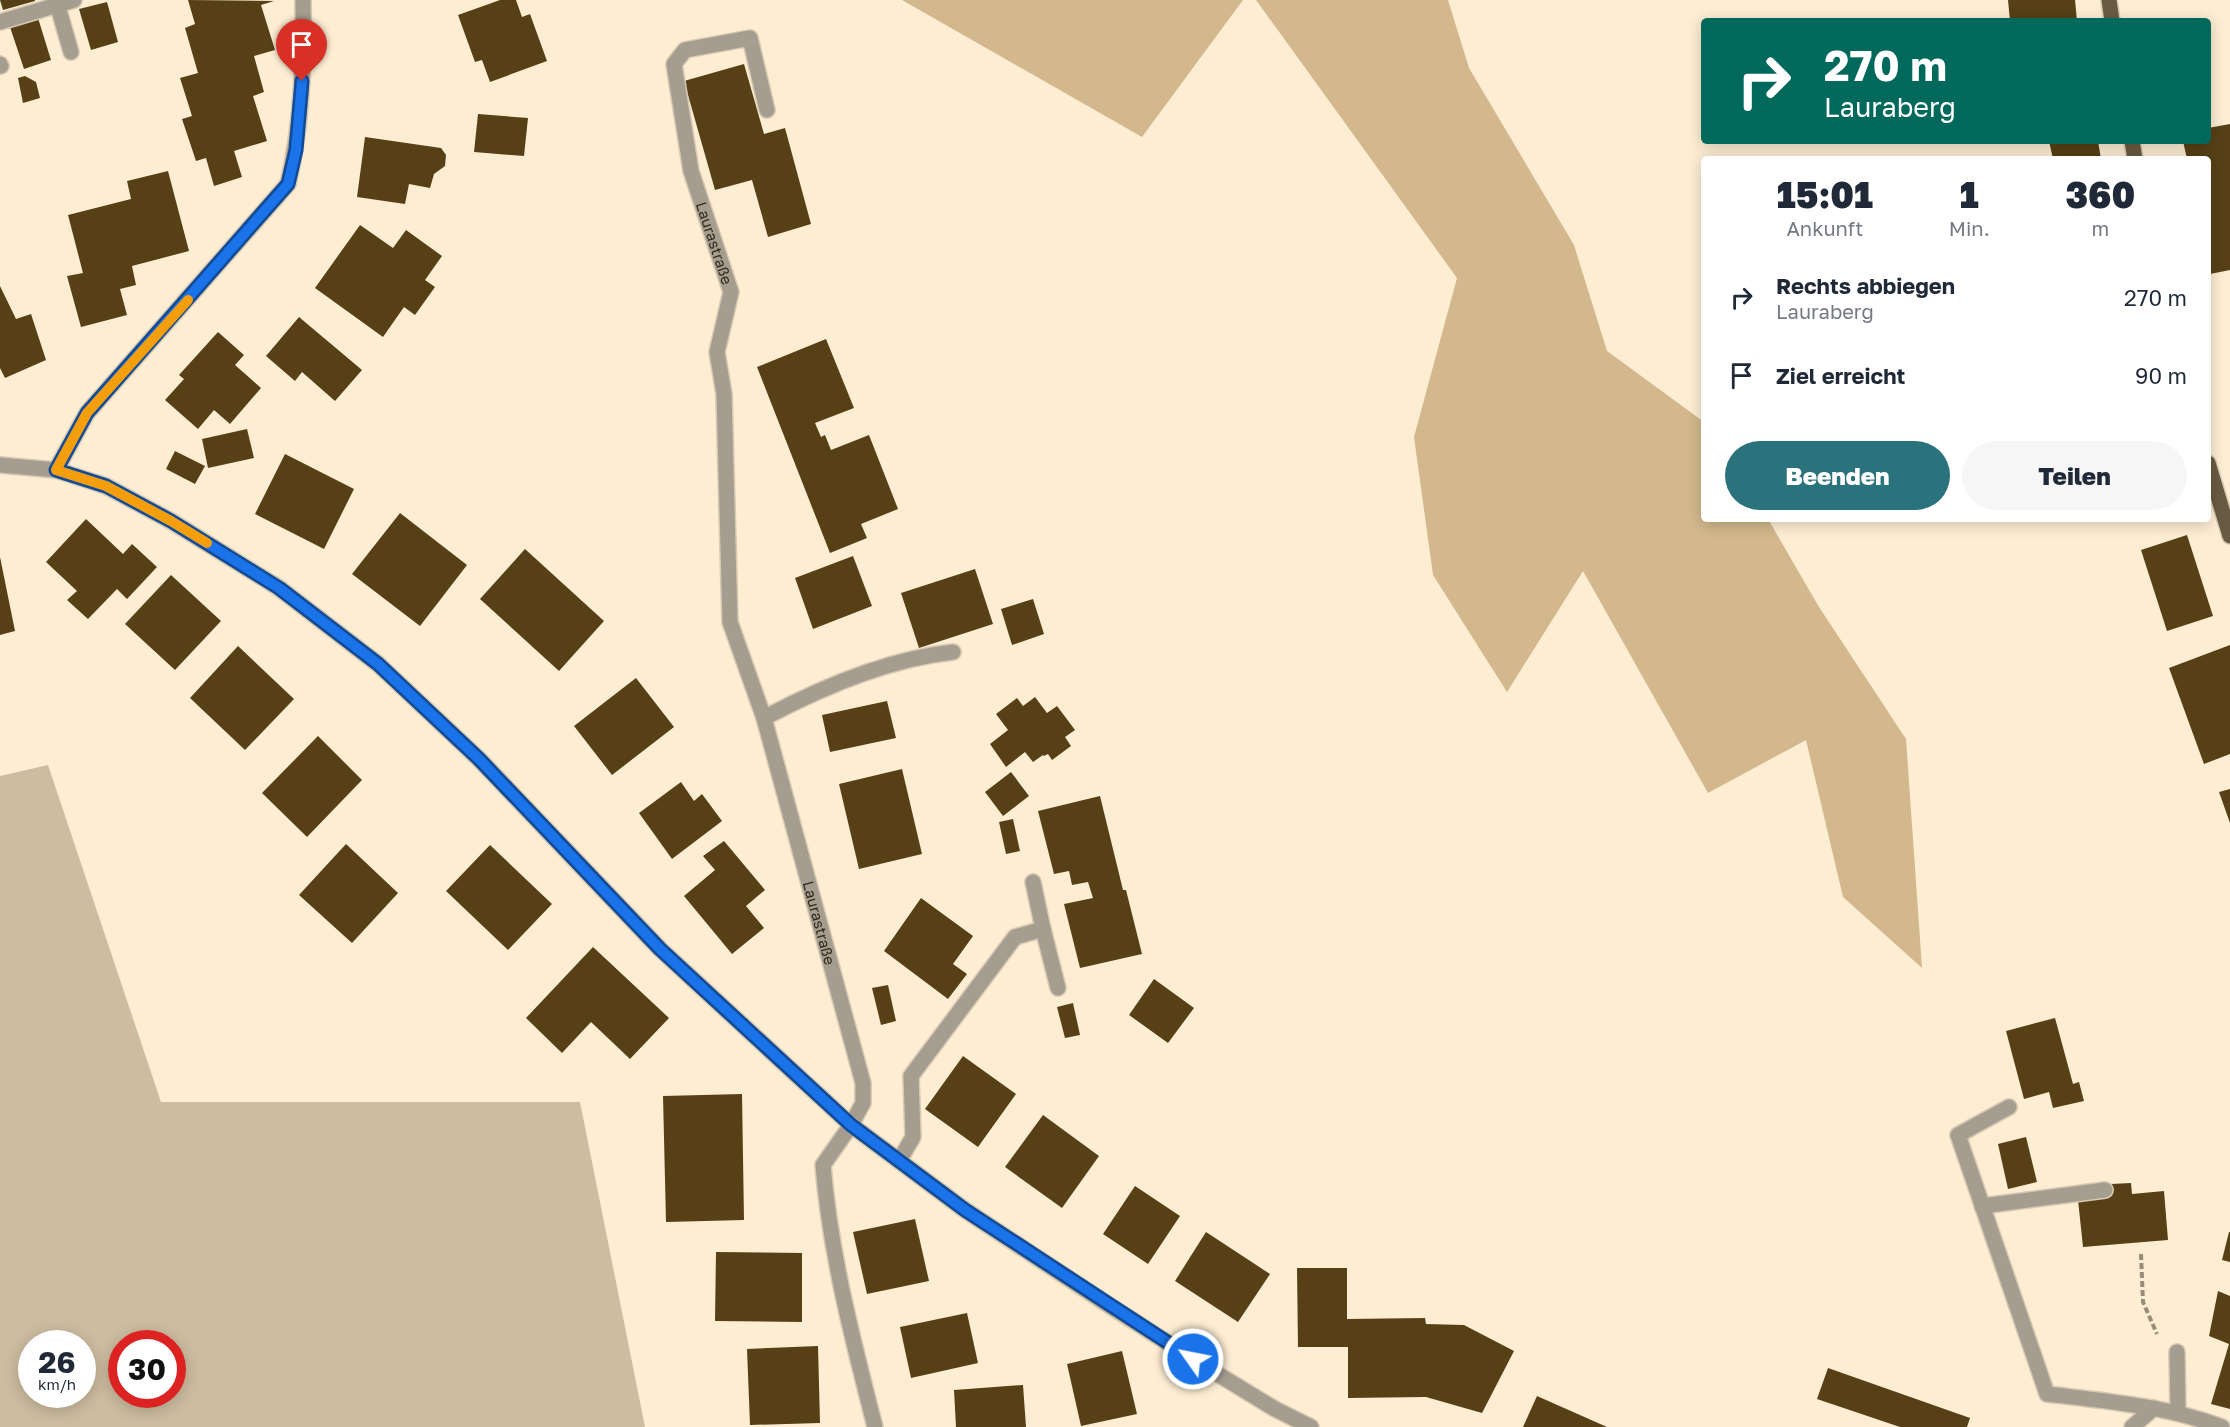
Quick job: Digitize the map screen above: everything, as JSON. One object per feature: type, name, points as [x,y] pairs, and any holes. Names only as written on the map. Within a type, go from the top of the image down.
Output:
[{"type":"main road","points":[[2109,0],[2112,18]]},
{"type":"main road","points":[[2211,473],[2230,536]]},
{"type":"street","points":[[0,22],[56,3],[74,0]]},
{"type":"street","points":[[56,470],[87,413],[288,184],[296,150],[303,70],[303,0]]},
{"type":"street","points":[[56,3],[71,52]]},
{"type":"street","name":"Laurastraße","points":[[767,110],[750,38],[685,50],[674,64],[691,171],[731,292],[717,352],[724,394],[730,622],[764,718],[863,1083],[863,1103],[851,1125],[823,1165],[827,1215],[859,1365],[875,1427]]},
{"type":"street","points":[[0,465],[56,470],[106,486],[171,521],[279,588],[378,664],[479,759],[660,949],[851,1125],[965,1210],[1107,1304],[1220,1376],[1275,1409],[1311,1427]]},
{"type":"street","points":[[764,718],[815,691],[922,655],[953,652]]},
{"type":"street","points":[[1033,882],[1058,988]]},
{"type":"street","points":[[899,1161],[913,1137],[911,1076],[1015,937],[1043,929]]},
{"type":"street","points":[[2009,1107],[1958,1136],[2047,1394],[2154,1408],[2222,1427]]},
{"type":"street","points":[[1982,1206],[2105,1190]]},
{"type":"street","points":[[2177,1352],[2178,1413]]},
{"type":"street","points":[[2132,1427],[2154,1408]]},
{"type":"path","points":[[2141,1254],[2143,1302],[2162,1347],[2177,1352]]},
{"type":"shaded area","points":[[902,0],[1243,0],[1142,137]]},
{"type":"shaded area","points":[[1256,0],[1448,0],[1469,68],[1574,245],[1607,351],[1701,420],[1701,522],[1770,522],[1819,607],[1906,739],[1922,968],[1843,897],[1806,740],[1708,793],[1583,571],[1507,692],[1433,575],[1414,437],[1457,278]]},
{"type":"shaded area","points":[[48,765],[161,1102],[580,1102],[645,1427],[0,1427],[0,776]]},
{"type":"building","points":[[0,0],[35,0],[35,1],[3,10]]},
{"type":"building","points":[[188,0],[274,1],[261,5],[275,50],[254,56],[264,92],[253,96],[267,141],[234,151],[242,177],[214,186],[206,158],[196,161],[182,119],[192,116],[180,78],[198,73],[185,28],[195,24]]},
{"type":"building","points":[[500,0],[516,0],[522,17],[530,14],[547,61],[490,82],[482,60],[475,62],[458,15]]},
{"type":"building","points":[[2008,0],[2075,0],[2077,18],[2010,18]]},
{"type":"building","points":[[107,2],[118,42],[91,50],[79,9]]},
{"type":"building","points":[[38,18],[51,60],[24,69],[10,27]]},
{"type":"building","points":[[744,64],[764,134],[785,128],[811,224],[768,237],[752,180],[715,190],[684,81]]},
{"type":"building","points":[[25,76],[36,82],[40,98],[23,103],[18,78]]},
{"type":"building","points":[[478,114],[528,118],[524,156],[474,152]]},
{"type":"building","points":[[2230,124],[2230,270],[2211,274],[2211,156],[2186,156],[2184,144],[2211,144],[2211,127]]},
{"type":"building","points":[[365,137],[441,148],[446,155],[445,166],[434,174],[430,188],[409,184],[405,204],[357,197]]},
{"type":"building","points":[[2050,144],[2098,144],[2100,156],[2052,156]]},
{"type":"building","points":[[168,171],[189,251],[132,266],[136,285],[120,289],[127,315],[81,327],[67,276],[83,273],[68,215],[131,199],[127,181]]},
{"type":"building","points":[[360,225],[393,248],[406,230],[442,256],[425,280],[435,287],[415,315],[404,307],[383,337],[315,288]]},
{"type":"building","points":[[0,286],[16,319],[31,314],[46,360],[5,378],[0,368]]},
{"type":"building","points":[[299,317],[362,370],[335,401],[302,372],[295,381],[266,356]]},
{"type":"building","points":[[218,332],[244,355],[235,365],[261,388],[230,424],[214,410],[198,429],[165,400],[184,379],[179,375]]},
{"type":"building","points":[[826,339],[854,408],[815,423],[821,437],[825,435],[831,450],[869,435],[898,509],[861,524],[867,538],[830,553],[757,367]]},
{"type":"building","points":[[247,429],[254,458],[208,468],[202,439]]},
{"type":"building","points":[[175,451],[205,466],[195,484],[166,469]]},
{"type":"building","points":[[285,454],[354,489],[324,549],[255,514]]},
{"type":"building","points":[[400,513],[467,565],[420,626],[352,574]]},
{"type":"building","points":[[86,519],[123,554],[132,544],[157,567],[127,599],[117,589],[88,619],[67,600],[77,591],[46,562]]},
{"type":"building","points":[[2187,535],[2213,616],[2167,631],[2141,550]]},
{"type":"building","points":[[525,549],[604,621],[559,671],[480,599]]},
{"type":"building","points":[[853,556],[872,606],[813,629],[795,578]]},
{"type":"building","points":[[0,557],[15,631],[0,635]]},
{"type":"building","points":[[975,569],[993,624],[919,648],[901,593]]},
{"type":"building","points":[[171,575],[221,621],[175,670],[125,624]]},
{"type":"building","points":[[1033,599],[1044,634],[1012,645],[1001,609]]},
{"type":"building","points":[[2230,645],[2230,754],[2204,764],[2169,668]]},
{"type":"building","points":[[238,646],[294,699],[245,750],[190,698]]},
{"type":"building","points":[[636,678],[674,727],[612,775],[574,726]]},
{"type":"building","points":[[1035,697],[1047,713],[1057,706],[1075,730],[1065,737],[1071,746],[1052,760],[1048,754],[1033,762],[1025,752],[1006,767],[990,744],[1008,730],[996,714],[1017,698],[1023,706]]},
{"type":"building","points":[[887,701],[896,738],[830,752],[822,715]]},
{"type":"building","points":[[318,736],[362,780],[307,837],[262,793]]},
{"type":"building","points":[[902,769],[922,854],[859,869],[839,784]]},
{"type":"building","points":[[1011,772],[1029,796],[1003,816],[985,792]]},
{"type":"building","points":[[681,782],[694,801],[702,794],[722,821],[672,859],[639,813]]},
{"type":"building","points":[[2230,789],[2230,823],[2219,792]]},
{"type":"building","points":[[1100,796],[1123,890],[1126,890],[1142,954],[1080,968],[1064,904],[1093,898],[1088,882],[1072,885],[1069,871],[1054,874],[1038,811]]},
{"type":"building","points":[[1013,819],[1020,851],[1006,854],[999,822]]},
{"type":"building","points":[[724,841],[765,890],[746,906],[764,928],[732,954],[684,896],[715,870],[703,856]]},
{"type":"building","points":[[346,844],[398,893],[352,943],[299,895]]},
{"type":"building","points":[[490,845],[552,904],[508,950],[446,891]]},
{"type":"building","points":[[921,898],[973,936],[953,964],[967,974],[948,999],[884,951]]},
{"type":"building","points":[[593,947],[669,1018],[630,1059],[591,1022],[562,1053],[526,1018]]},
{"type":"building","points":[[1154,979],[1194,1008],[1168,1043],[1129,1015]]},
{"type":"building","points":[[888,985],[896,1021],[881,1025],[872,988]]},
{"type":"building","points":[[1073,1003],[1080,1035],[1065,1038],[1057,1007]]},
{"type":"building","points":[[2055,1018],[2073,1084],[2079,1082],[2084,1101],[2053,1108],[2049,1092],[2024,1099],[2006,1031]]},
{"type":"building","points":[[963,1056],[1016,1094],[978,1147],[925,1109]]},
{"type":"building","points":[[742,1094],[744,1220],[666,1222],[663,1096]]},
{"type":"building","points":[[1043,1115],[1099,1156],[1062,1208],[1005,1167]]},
{"type":"building","points":[[2026,1137],[2037,1182],[2008,1189],[1998,1144]]},
{"type":"building","points":[[2131,1183],[2132,1194],[2164,1191],[2168,1240],[2083,1247],[2078,1200],[2112,1196],[2111,1184]]},
{"type":"building","points":[[1135,1186],[1180,1216],[1148,1264],[1103,1234]]},
{"type":"building","points":[[915,1219],[929,1281],[867,1294],[853,1232]]},
{"type":"building","points":[[1206,1232],[1270,1274],[1238,1322],[1175,1281]]},
{"type":"building","points":[[2230,1232],[2230,1262],[2222,1260]]},
{"type":"building","points":[[716,1252],[802,1253],[802,1322],[715,1321]]},
{"type":"building","points":[[1297,1268],[1347,1268],[1347,1319],[1425,1318],[1426,1324],[1464,1325],[1514,1351],[1482,1413],[1426,1397],[1348,1398],[1348,1347],[1298,1347]]},
{"type":"building","points":[[2218,1291],[2230,1296],[2230,1409],[2211,1404],[2229,1344],[2209,1336]]},
{"type":"building","points":[[967,1313],[978,1363],[911,1378],[900,1327]]},
{"type":"building","points":[[818,1346],[820,1423],[750,1425],[747,1349]]},
{"type":"building","points":[[1122,1351],[1137,1414],[1081,1426],[1067,1364]]},
{"type":"building","points":[[1828,1368],[1970,1418],[1967,1427],[1900,1427],[1817,1399]]},
{"type":"building","points":[[1023,1385],[1026,1427],[956,1427],[954,1390]]},
{"type":"building","points":[[1537,1396],[1607,1427],[1523,1427]]},
{"type":"slow traffic","points":[[188,300],[87,413],[56,470],[106,486],[207,543]]},
{"type":"route","points":[[302,81],[296,150],[288,184],[87,413],[56,470],[106,486],[171,521],[279,588],[378,664],[479,759],[660,949],[851,1125],[965,1210],[1193,1359]]}]
